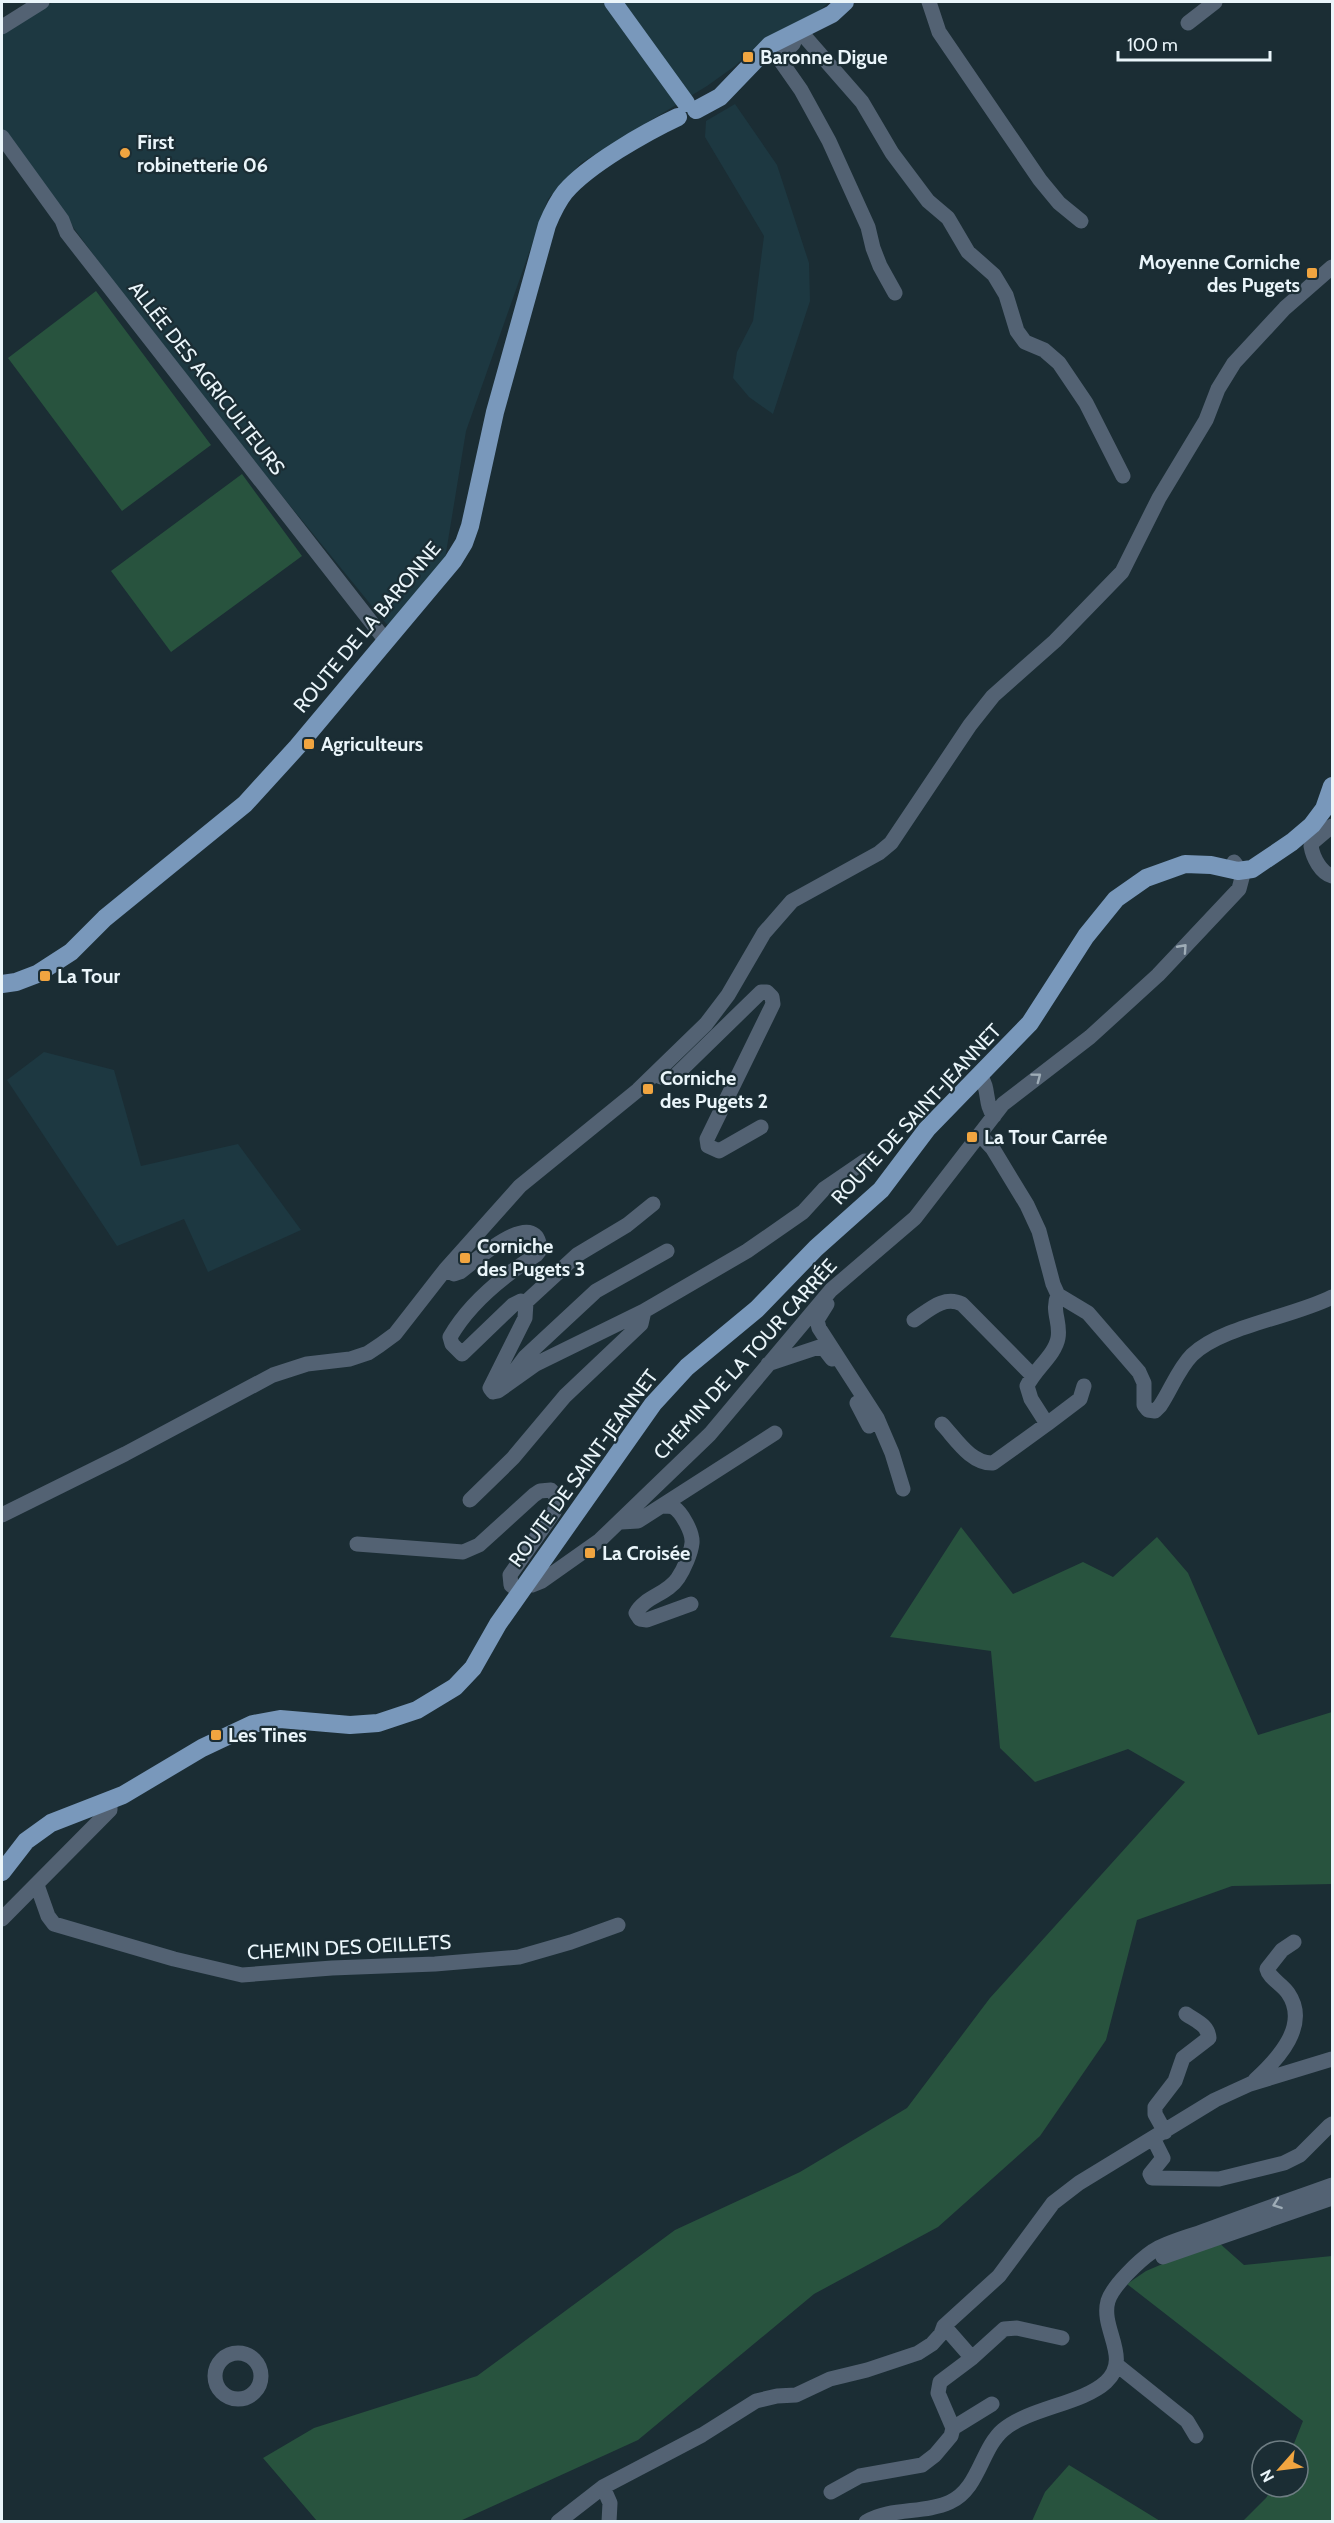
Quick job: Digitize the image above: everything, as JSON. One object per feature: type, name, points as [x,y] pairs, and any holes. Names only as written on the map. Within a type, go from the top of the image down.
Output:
[{"type":"main road","points":[[613,2],[657,64],[684,109]]},
{"type":"main road","name":"ROUTE DE LA BARONNE","points":[[2,984],[16,982],[37,974],[64,958],[113,911],[238,810],[297,747],[453,561],[464,543],[508,359],[547,225],[555,207],[567,190],[604,161],[684,109],[728,90],[762,51],[832,14],[845,2]]},
{"type":"main road","points":[[1238,866],[1259,865],[1312,825],[1328,809],[1332,786]]},
{"type":"main road","name":"ROUTE DE SAINT-JEANNET","points":[[2,1872],[26,1841],[45,1827],[73,1813],[123,1795],[218,1739],[253,1724],[280,1719],[364,1725],[391,1719],[427,1706],[455,1687],[473,1668],[492,1633],[638,1423],[668,1385],[703,1352],[757,1309],[816,1248],[871,1200],[927,1130],[1030,1023],[1091,929],[1116,899],[1158,872],[1193,863],[1238,866]]},
{"type":"street","points":[[2,27],[42,2]]},
{"type":"street","points":[[929,2],[939,32],[1040,180],[1059,203],[1081,221]]},
{"type":"street","points":[[1188,23],[1215,2]]},
{"type":"street","points":[[895,293],[880,266],[868,227],[829,141],[801,90],[780,60],[793,44],[799,30],[862,102],[892,153],[928,201],[948,218],[968,252],[994,275],[1006,295],[1017,331],[1025,342],[1044,350],[1059,363],[1086,403],[1123,476]]},
{"type":"street","name":"ALLÉE DES AGRICULTEURS","points":[[2,137],[62,220],[67,233],[386,641]]},
{"type":"street","points":[[2,1515],[125,1454],[273,1375],[307,1364],[350,1359],[368,1353],[394,1334],[445,1270],[520,1185],[601,1122],[655,1074],[715,1015],[764,933],[792,901],[879,853],[891,843],[970,725],[993,696],[1055,641],[1122,572],[1159,498],[1206,420],[1218,389],[1234,363],[1285,308],[1332,267]]},
{"type":"street","points":[[1332,826],[1311,846],[1316,861],[1323,871],[1332,876]]},
{"type":"street","name":"CHEMIN DE LA TOUR CARRÉE","points":[[524,1588],[542,1581],[600,1540],[710,1434],[831,1290],[915,1218],[954,1166],[981,1136],[994,1116],[1015,1094],[1090,1037],[1158,975],[1239,889],[1243,881],[1238,866]]},
{"type":"street","points":[[655,1074],[662,1078],[676,1075],[761,992],[767,992],[772,997],[773,1004],[707,1139],[708,1146],[719,1150],[761,1127]]},
{"type":"street","points":[[980,1076],[986,1087],[988,1105],[994,1116]]},
{"type":"street","points":[[981,1136],[993,1149],[1028,1205],[1039,1230],[1058,1295],[1088,1313],[1139,1372],[1144,1383],[1144,1405],[1148,1410],[1155,1411],[1165,1400],[1192,1355],[1210,1343],[1234,1332],[1312,1307],[1332,1297]]},
{"type":"street","points":[[653,1204],[637,1218],[577,1255],[526,1302],[525,1318],[490,1388],[493,1392],[536,1365],[644,1311],[757,1245],[803,1212],[824,1189],[865,1161]]},
{"type":"street","points":[[445,1270],[454,1274],[460,1272],[498,1244],[520,1233],[529,1233],[536,1237],[540,1244],[540,1250],[536,1255],[510,1272],[464,1316],[450,1337],[452,1344],[462,1354],[513,1305],[521,1301],[526,1302]]},
{"type":"street","points":[[504,1387],[525,1357],[596,1291],[667,1251]]},
{"type":"street","points":[[831,1290],[828,1303],[818,1320],[819,1328],[877,1418],[892,1453],[903,1489]]},
{"type":"street","points":[[1047,1424],[1031,1399],[1027,1386],[1032,1375],[1054,1348],[1059,1336],[1054,1311],[1058,1295]]},
{"type":"street","points":[[914,1320],[944,1301],[953,1300],[962,1304],[1032,1375]]},
{"type":"street","points":[[470,1500],[513,1458],[565,1396],[641,1324],[644,1311]]},
{"type":"street","points":[[768,1364],[819,1347],[825,1350],[838,1367],[869,1426]]},
{"type":"street","points":[[942,1424],[974,1458],[984,1464],[993,1463],[1080,1399],[1084,1386]]},
{"type":"street","points":[[621,1522],[638,1521],[775,1433]]},
{"type":"street","points":[[357,1544],[463,1552],[479,1545],[534,1495],[548,1489],[558,1499],[555,1512],[510,1575],[511,1586],[524,1588]]},
{"type":"street","points":[[663,1506],[673,1507],[684,1520],[692,1537],[692,1546],[678,1578],[668,1590],[639,1607],[636,1613],[640,1619],[647,1620],[691,1604]]},
{"type":"street","points":[[2,1919],[110,1810],[110,1800]]},
{"type":"street","name":"CHEMIN DES OEILLETS","points":[[38,1885],[48,1916],[54,1924],[174,1959],[242,1975],[519,1957],[618,1925]]},
{"type":"street","points":[[1250,2084],[1278,2056],[1293,2033],[1294,2010],[1288,1992],[1268,1973],[1267,1969],[1282,1950],[1294,1942]]},
{"type":"street","points":[[1186,2014],[1204,2025],[1208,2030],[1209,2038],[1183,2058],[1175,2081],[1155,2107],[1163,2158],[1150,2174],[1152,2178],[1209,2180],[1237,2176],[1284,2163],[1300,2155],[1332,2124]]},
{"type":"street","points":[[1278,2056],[1283,2067],[1292,2071]]},
{"type":"street","points":[[558,2522],[603,2487],[702,2435],[756,2400],[796,2395],[824,2382],[918,2353],[932,2344],[944,2327],[999,2276],[1053,2203],[1109,2163],[1159,2135],[1200,2108],[1250,2084],[1332,2060]]},
{"type":"street","points":[[866,2522],[880,2516],[949,2503],[961,2495],[974,2478],[1000,2432],[1016,2421],[1097,2388],[1110,2378],[1117,2365],[1107,2311],[1108,2302],[1116,2286],[1154,2250],[1332,2185]]},
{"type":"street","points":[[1143,2260],[1166,2256],[1332,2198]]},
{"type":"street","points":[[944,2327],[972,2358]]},
{"type":"street","points":[[953,2428],[938,2393],[937,2387],[944,2378],[972,2358],[1004,2329],[1017,2328],[1062,2338]]},
{"type":"street","points":[[1117,2365],[1187,2421],[1196,2436]]},
{"type":"street","points":[[831,2492],[860,2476],[922,2465],[946,2443],[953,2428],[992,2404]]},
{"type":"street","points":[[603,2487],[610,2503],[609,2522]]},
{"type":"shaded area","points":[[53,2],[829,2],[818,12],[762,41],[735,66],[707,86],[581,163],[548,199],[466,431],[445,559],[389,627],[164,351],[2,130],[2,34]]},
{"type":"shaded area","points":[[735,104],[777,165],[809,263],[810,301],[773,414],[749,397],[733,378],[737,352],[753,321],[764,236],[705,137],[706,121]]},
{"type":"shaded area","points":[[44,1052],[114,1070],[141,1166],[238,1144],[301,1230],[208,1272],[184,1219],[117,1246],[7,1080]]},
{"type":"green space","points":[[96,291],[211,445],[122,511],[8,358]]},
{"type":"green space","points":[[242,474],[302,556],[171,652],[111,571]]},
{"type":"green space","points":[[961,1527],[1013,1594],[1083,1562],[1113,1577],[1157,1537],[1188,1573],[1258,1735],[1332,1712],[1332,1884],[1232,1886],[1137,1920],[1106,2040],[1040,2136],[938,2227],[814,2294],[638,2440],[460,2521],[317,2521],[263,2458],[314,2428],[477,2376],[675,2230],[800,2172],[907,2108],[990,1998],[1185,1782],[1128,1749],[1035,1782],[1000,1748],[991,1651],[890,1637]]},
{"type":"green space","points":[[1214,2242],[1218,2242],[1244,2265],[1332,2256],[1332,2521],[1243,2521],[1265,2499],[1310,2499],[1310,2439],[1296,2439],[1303,2421],[1127,2284],[1146,2271]]},
{"type":"green space","points":[[1069,2465],[1160,2521],[1032,2521],[1045,2492]]},
{"type":"place","name":"Baronne Digue","points":[[748,57]]},
{"type":"place","name":"First robinetterie 06","points":[[125,153]]},
{"type":"place","name":"Moyenne Corniche des Pugets","points":[[1312,273]]},
{"type":"place","name":"Agriculteurs","points":[[309,744]]},
{"type":"place","name":"La Tour","points":[[45,976]]},
{"type":"place","name":"Corniche des Pugets 2","points":[[648,1089]]},
{"type":"place","name":"La Tour Carrée","points":[[972,1137]]},
{"type":"place","name":"Corniche des Pugets 3","points":[[465,1258]]},
{"type":"place","name":"La Croisée","points":[[590,1553]]},
{"type":"place","name":"Les Tines","points":[[216,1735]]}]
